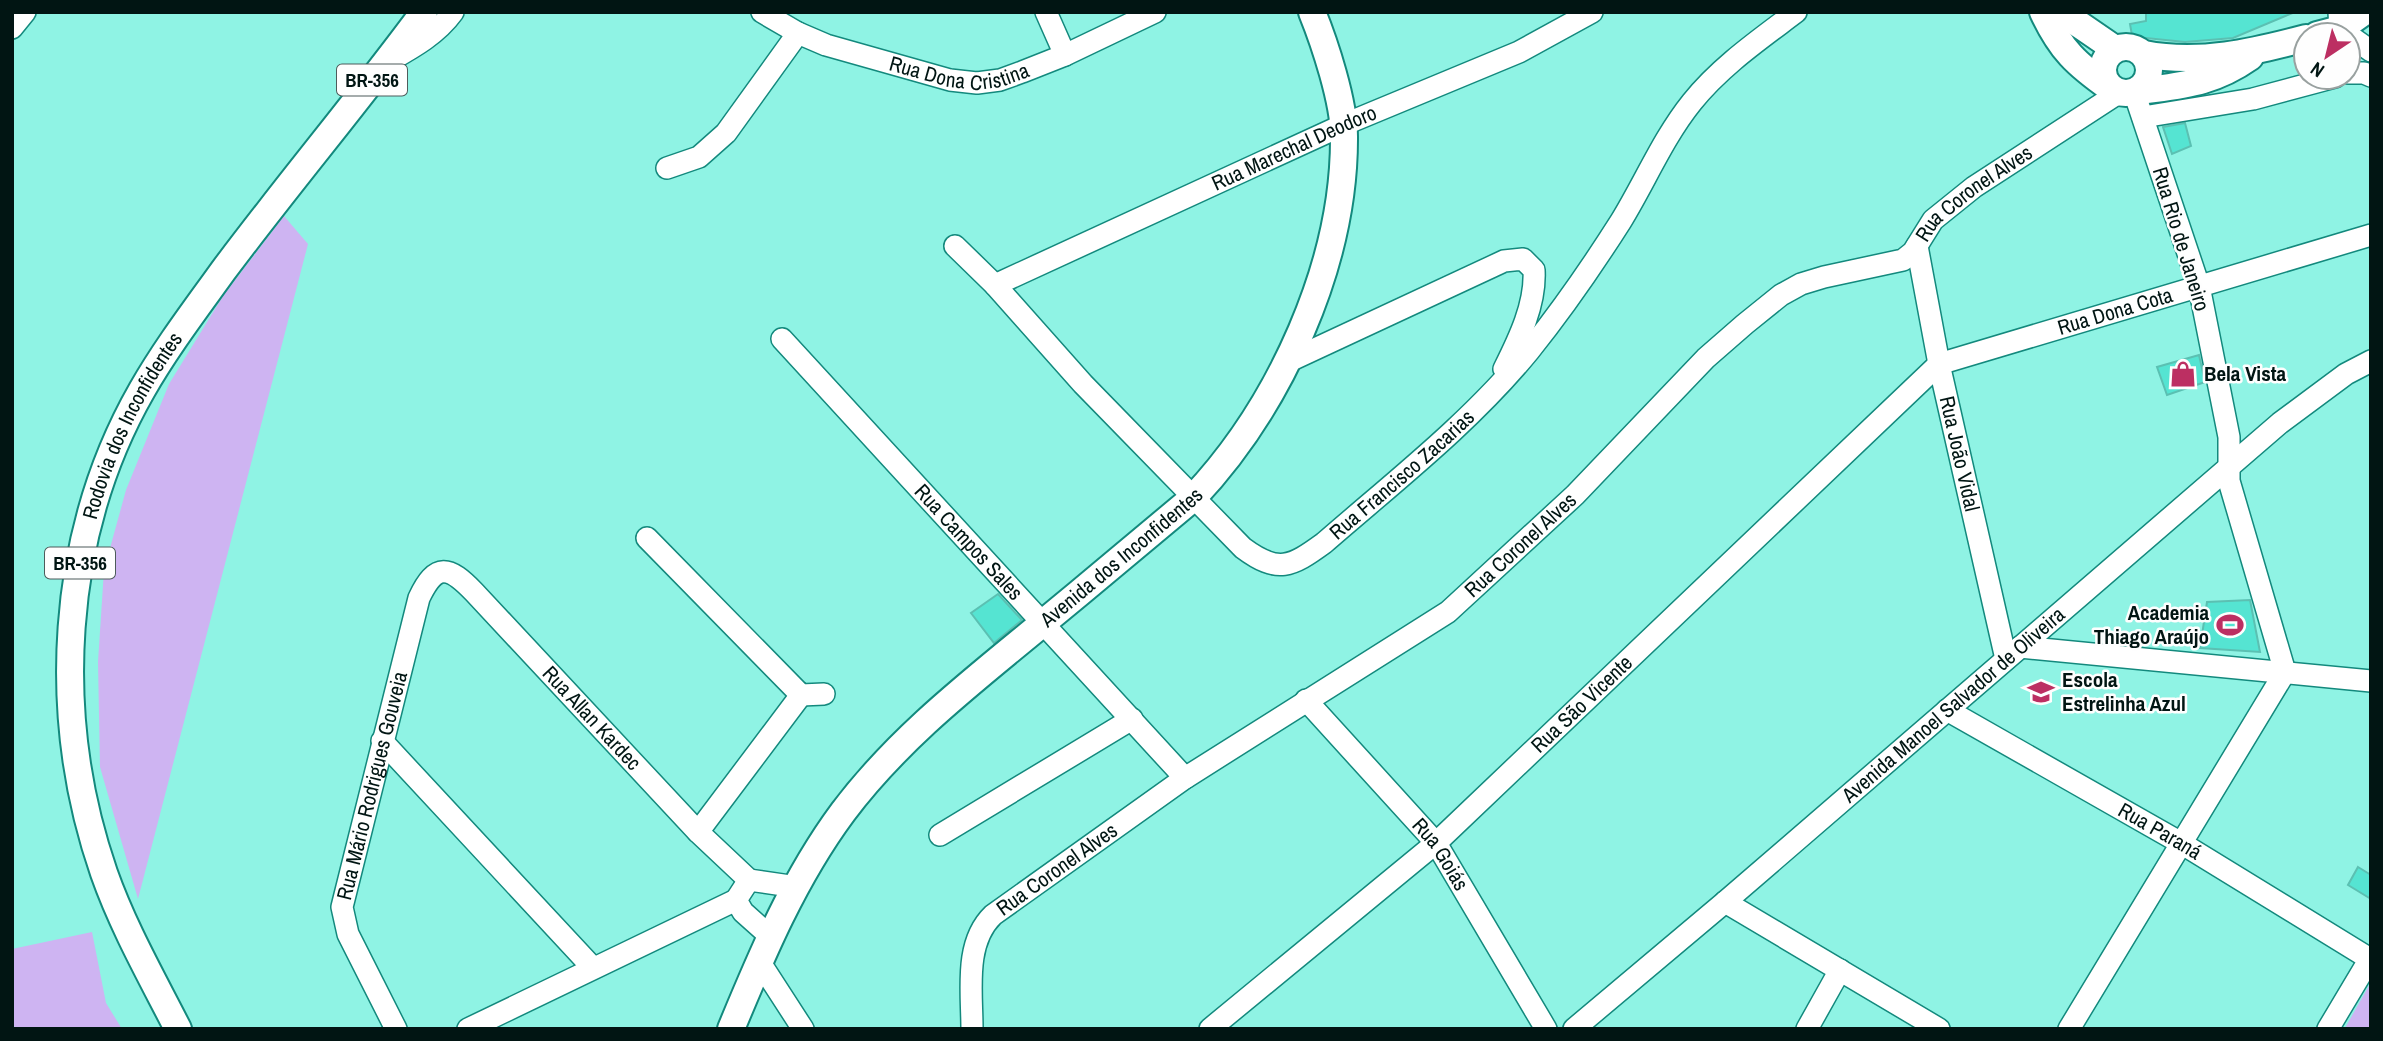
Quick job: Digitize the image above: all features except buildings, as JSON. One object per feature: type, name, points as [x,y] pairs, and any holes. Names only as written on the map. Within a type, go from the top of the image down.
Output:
[{"type":"main road","name":"Rodovia dos Inconfidentes","points":[[178,1029],[126,925],[105,876],[79,776],[69,667],[81,558],[96,498],[119,436],[141,391],[162,357],[254,229],[424,12]]},
{"type":"main road","name":"Avenida dos Inconfidentes","points":[[731,1029],[759,961],[812,858],[842,813],[880,766],[936,711],[1193,498],[1220,470],[1241,441],[1304,325],[1321,281],[1337,216],[1345,134],[1335,79],[1312,12]]},
{"type":"main road","points":[[2043,12],[2056,39],[2066,51],[2093,75],[2127,97],[2202,82],[2237,66],[2260,50]]},
{"type":"main road","points":[[2061,12],[2115,49]]},
{"type":"main road","points":[[2344,21],[2368,13]]},
{"type":"main road","points":[[2127,97],[2106,83],[2102,68],[2108,54],[2115,49],[2130,47],[2165,59],[2189,60],[2260,50],[2292,42]]},
{"type":"main road","points":[[2127,97],[2146,82],[2149,75],[2150,68],[2144,54]]},
{"type":"street","points":[[12,28],[25,12]]},
{"type":"street","points":[[386,63],[432,34],[445,24],[453,12]]},
{"type":"street","name":"Rua Dona Cristina","points":[[762,12],[798,33],[844,50],[965,83],[1000,80],[1065,55],[1155,12]]},
{"type":"street","points":[[1046,12],[1065,55]]},
{"type":"street","name":"Rua Marechal Deodoro","points":[[995,285],[1343,125],[1519,52],[1592,12]]},
{"type":"street","name":"Rua Francisco Zacarias","points":[[955,246],[995,285],[1083,384],[1243,548],[1259,560],[1274,565],[1288,565],[1302,559],[1324,543],[1464,420],[1494,390],[1562,309],[1622,220],[1664,144],[1692,102],[1739,55],[1796,12]]},
{"type":"street","points":[[667,167],[699,157],[726,133],[798,33]]},
{"type":"street","points":[[2127,97],[2253,99],[2292,89]]},
{"type":"street","name":"Rua Coronel Alves","points":[[972,1029],[972,966],[977,939],[987,921],[1185,778],[1448,612],[1575,495],[1706,358],[1781,295],[1801,284],[1824,277],[1897,263],[1908,257],[1933,220],[1974,187],[2127,97]]},
{"type":"street","name":"Rua Rio de Janeiro","points":[[2127,97],[2199,286],[2228,437],[2229,481],[2285,672]]},
{"type":"street","name":"Rua Dona Cota","points":[[1939,364],[2371,235]]},
{"type":"street","name":"Rua João Vidal","points":[[1917,246],[1939,364],[2013,653]]},
{"type":"street","points":[[1285,363],[1504,261],[1523,258],[1534,270],[1531,300],[1523,328],[1494,390]]},
{"type":"street","name":"Rua Campos Sales","points":[[782,339],[1185,778]]},
{"type":"street","name":"Avenida Manoel Salvador de Oliveira","points":[[1574,1029],[1725,902],[2228,466],[2346,374],[2371,361]]},
{"type":"street","name":"Rua São Vicente","points":[[1210,1029],[1436,843],[1939,364]]},
{"type":"street","points":[[647,538],[801,695],[824,694]]},
{"type":"street","name":"Rua Allan Kardec","points":[[430,578],[443,570],[459,576],[698,832],[749,880]]},
{"type":"street","name":"Rua Mário Rodrigues Gouveia","points":[[396,1029],[348,934],[342,907],[419,598],[430,578]]},
{"type":"street","points":[[2013,653],[2285,672],[2371,681]]},
{"type":"street","points":[[2069,1029],[2285,672]]},
{"type":"street","points":[[698,832],[801,695]]},
{"type":"street","name":"Rua Goiás","points":[[1307,700],[1436,843],[1546,1029]]},
{"type":"street","name":"Rua Paraná","points":[[1947,710],[2182,843],[2370,958]]},
{"type":"street","points":[[940,835],[1132,719]]},
{"type":"street","points":[[382,741],[593,968]]},
{"type":"street","points":[[468,1029],[736,900],[749,880],[797,887]]},
{"type":"street","points":[[736,900],[743,912],[771,937]]},
{"type":"street","points":[[1725,902],[1939,1029]]},
{"type":"street","points":[[2328,1029],[2370,958]]},
{"type":"street","points":[[759,961],[803,1029]]},
{"type":"street","points":[[1807,1029],[1840,970]]},
{"type":"shaded area","points":[[284,216],[308,244],[138,899],[100,767],[98,662],[104,570],[126,490],[169,384],[223,296]]},
{"type":"shaded area","points":[[92,932],[106,1003],[122,1029],[15,1029],[12,1019],[12,949]]},
{"type":"shaded area","points":[[2371,982],[2371,1029],[2344,1029],[2345,1028]]},
{"type":"place","name":"Bela Vista","points":[[2183,374]]},
{"type":"place","name":"Academia Thiago Araújo","points":[[2230,625]]},
{"type":"place","name":"Escola Estrelinha Azul","points":[[2041,692]]}]
